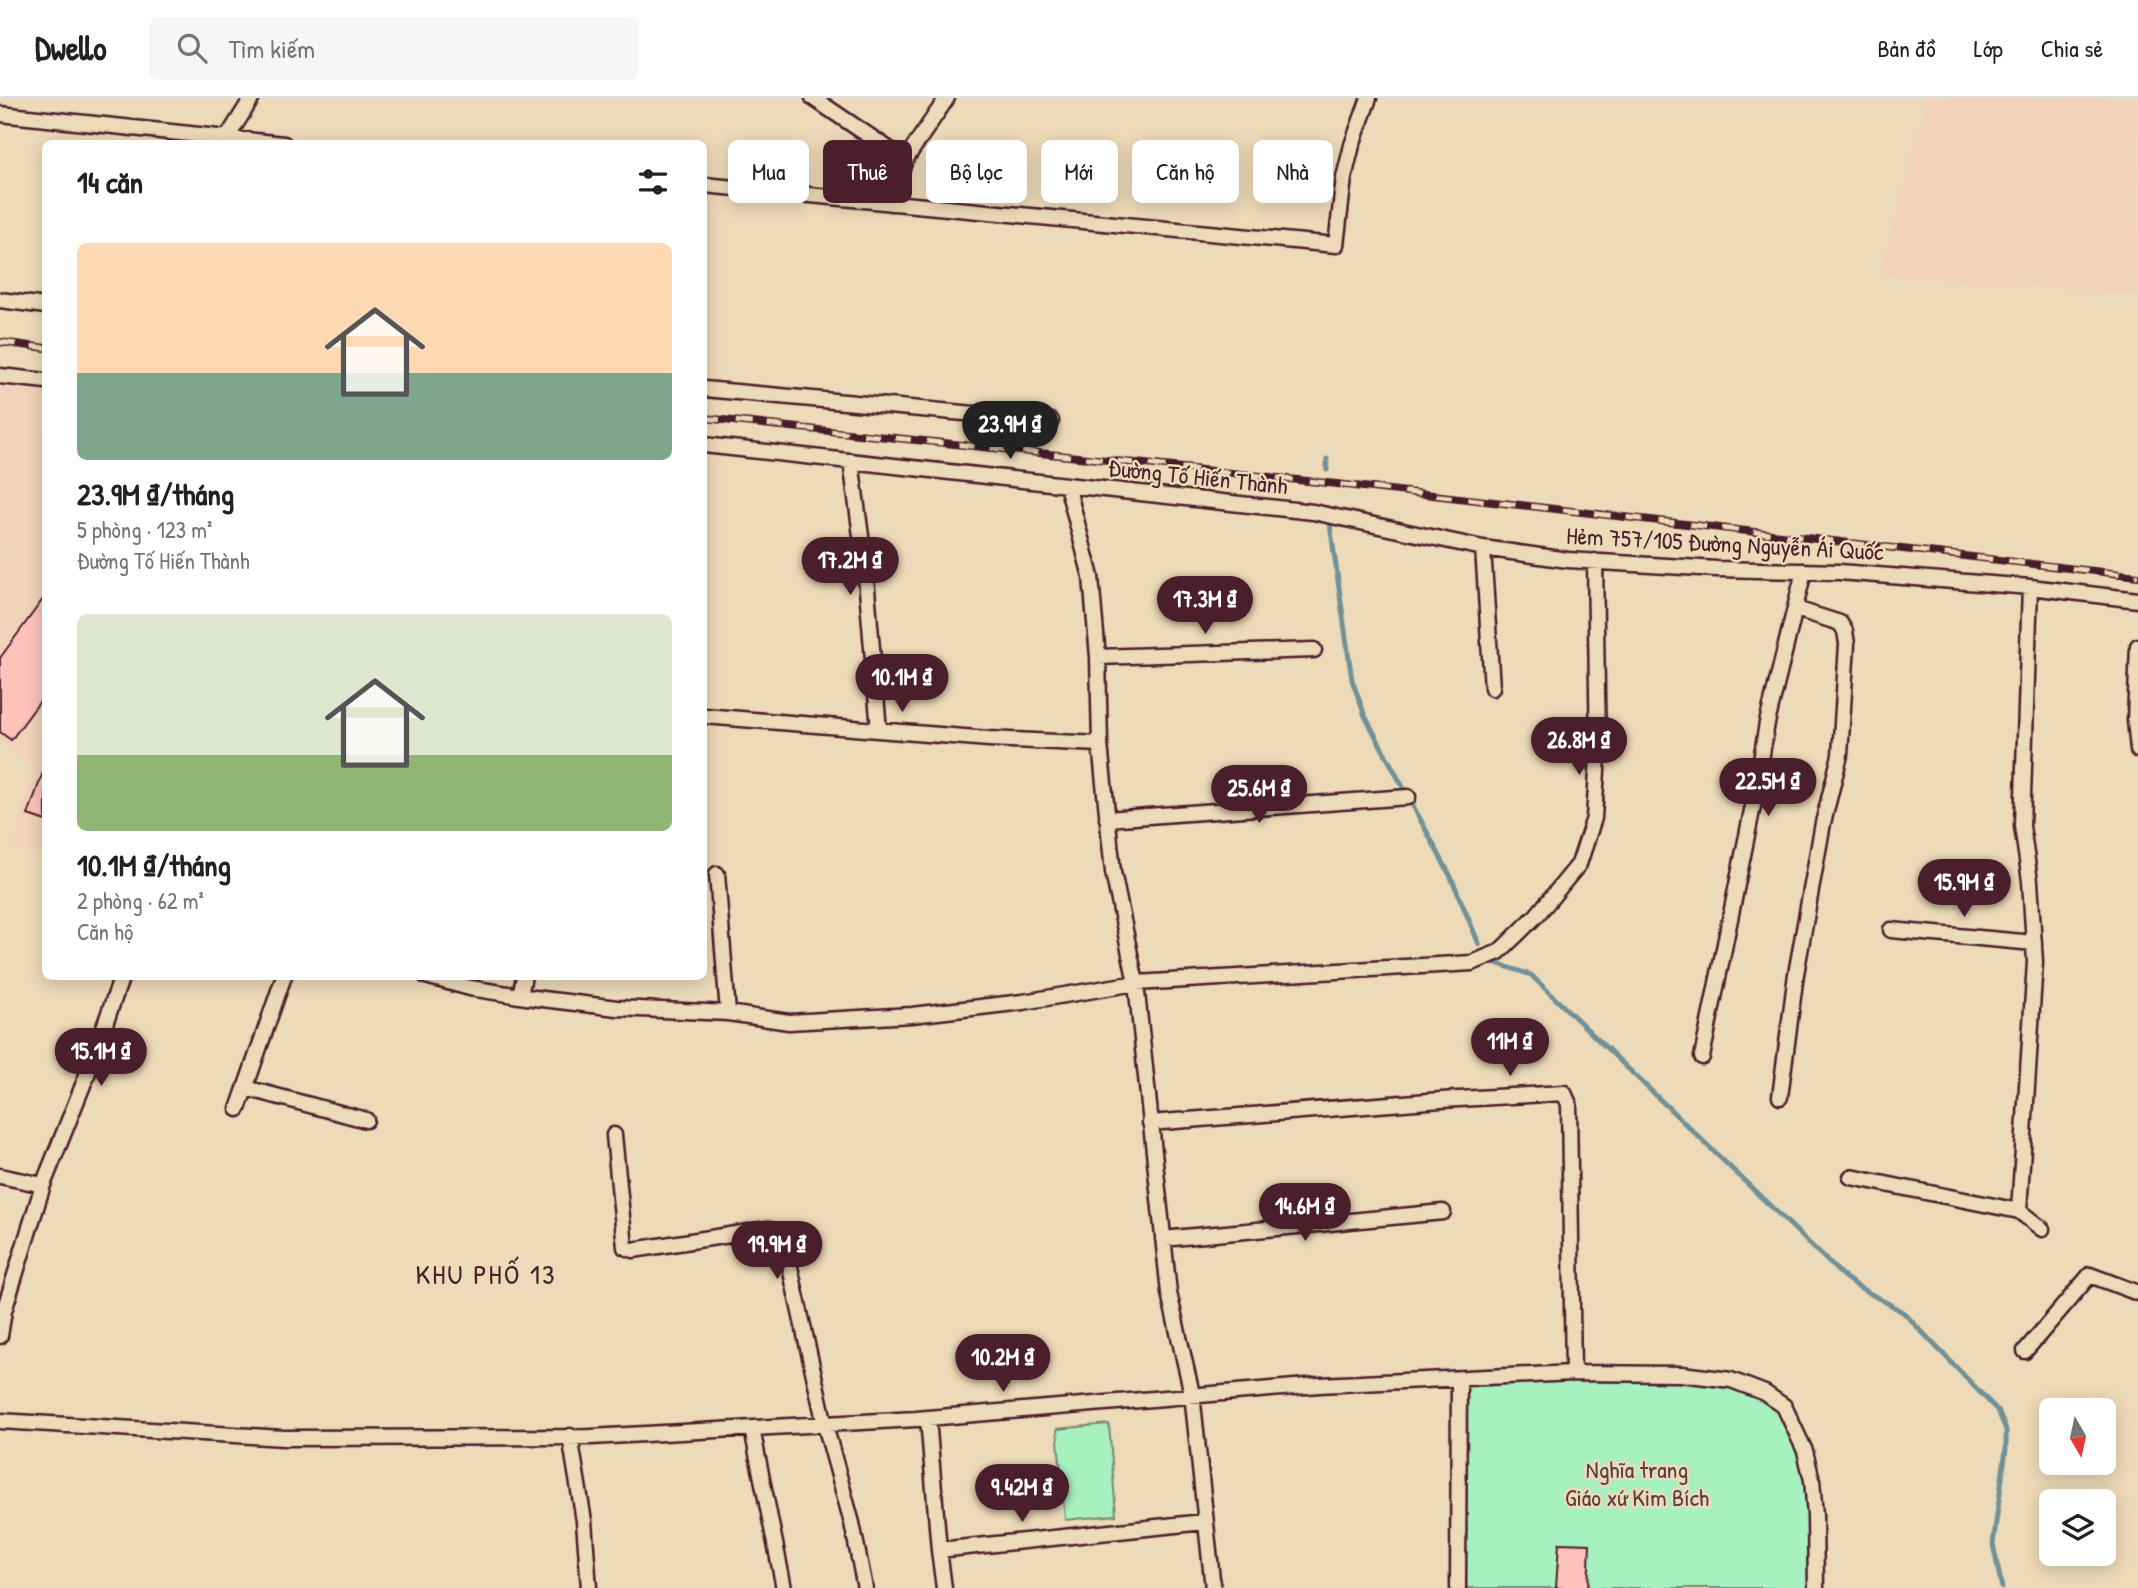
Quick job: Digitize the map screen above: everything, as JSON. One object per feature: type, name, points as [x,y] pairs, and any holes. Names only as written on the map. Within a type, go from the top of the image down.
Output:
[{"type":"street","points":[[227,138],[251,98]]},
{"type":"street","points":[[813,98],[875,140]]},
{"type":"street","points":[[912,150],[947,98]]},
{"type":"street","points":[[890,203],[1336,245],[1344,178],[1368,98]]},
{"type":"street","points":[[0,114],[246,140]]},
{"type":"street","points":[[707,185],[823,197]]},
{"type":"street","points":[[0,300],[42,305]]},
{"type":"street","points":[[0,376],[42,381]]},
{"type":"street","points":[[707,389],[1051,421]]},
{"type":"street","name":"Đường Tố Hiến Thành","points":[[707,445],[1312,512]]},
{"type":"street","points":[[851,461],[865,566],[879,730]]},
{"type":"street","points":[[1067,485],[1091,577],[1098,657],[1100,744],[1113,872],[1136,983],[1163,1239],[1170,1293],[1192,1394],[1213,1588]]},
{"type":"street","name":"Hẻm 757/105 Đường Nguyễn Ái Quốc","points":[[1312,512],[1483,548],[1595,561],[1717,569],[1804,571],[2030,587],[2138,600]]},
{"type":"street","points":[[1483,548],[1492,688]]},
{"type":"street","points":[[441,980],[520,996],[617,1007],[728,1013],[789,1022],[841,1021],[1023,1002],[1136,983],[1472,962],[1499,952],[1537,915],[1579,864],[1594,818],[1598,755],[1595,561]]},
{"type":"street","points":[[1702,1058],[1756,791],[1767,723],[1804,571]]},
{"type":"street","points":[[2019,1211],[2035,962],[2030,881],[2022,826],[2030,587]]},
{"type":"street","points":[[1780,1097],[1796,974],[1824,823],[1840,755],[1847,644],[1845,631],[1840,623],[1796,609]]},
{"type":"street","points":[[2138,646],[2134,720],[2138,750]]},
{"type":"street","points":[[1098,657],[1314,650]]},
{"type":"street","points":[[707,716],[1100,744]]},
{"type":"street","points":[[1107,820],[1408,797]]},
{"type":"street","points":[[717,874],[728,1013]]},
{"type":"street","points":[[1891,930],[2034,943]]},
{"type":"street","points":[[0,1336],[4,1311],[43,1185],[87,1075],[121,980]]},
{"type":"street","points":[[239,1109],[283,980]]},
{"type":"street","points":[[520,996],[523,980]]},
{"type":"street","points":[[246,1088],[366,1121]]},
{"type":"street","points":[[1150,1124],[1441,1100],[1564,1093],[1569,1104],[1573,1373]]},
{"type":"street","points":[[614,1135],[625,1247],[632,1250],[768,1229],[781,1234],[792,1267],[825,1425],[852,1523],[865,1588]]},
{"type":"street","points":[[0,1176],[43,1185]]},
{"type":"street","points":[[1851,1177],[2019,1211],[2042,1229]]},
{"type":"street","points":[[1163,1239],[1443,1212]]},
{"type":"street","points":[[2025,1351],[2090,1275],[2138,1293]]},
{"type":"street","points":[[0,1421],[284,1438],[570,1436],[752,1430],[928,1418],[1192,1394],[1459,1379],[1573,1373],[1681,1374],[1731,1380],[1765,1393],[1784,1406],[1805,1451],[1812,1480],[1816,1588]]},
{"type":"street","points":[[1458,1588],[1459,1379]]},
{"type":"street","points":[[928,1418],[944,1588]]},
{"type":"street","points":[[752,1430],[784,1588]]},
{"type":"street","points":[[570,1436],[584,1521],[589,1588]]},
{"type":"street","points":[[939,1550],[1204,1522]]},
{"type":"shaded area","points":[[1928,98],[2138,98],[2138,294],[1880,274]]},
{"type":"shaded area","points":[[0,383],[42,388],[42,856],[13,847],[33,766],[0,742]]},
{"type":"green space","name":"Nghĩa trang Giáo xứ Kim Bích","points":[[1574,1380],[1683,1381],[1715,1385],[1765,1399],[1780,1412],[1799,1452],[1804,1474],[1809,1520],[1810,1588],[1464,1588],[1465,1384]]},
{"type":"green space","points":[[1109,1424],[1116,1515],[1065,1520],[1057,1429]]},
{"type":"building","points":[[42,600],[42,698],[11,740],[0,732],[0,658]]},
{"type":"building","points":[[42,775],[42,820],[28,815]]},
{"type":"building","points":[[1559,1543],[1590,1544],[1588,1588],[1556,1588]]},
{"type":"waterway","points":[[1327,459],[1327,470]]},
{"type":"waterway","points":[[1330,524],[1352,680],[1365,716],[1451,877],[1479,944]]},
{"type":"waterway","points":[[1487,960],[1531,975],[1843,1276],[1904,1313],[1998,1411],[2006,1430],[2006,1449],[1993,1544],[2002,1588]]},
{"type":"railway","points":[[0,342],[42,347]]},
{"type":"railway","points":[[707,418],[1337,484],[2138,576]]},
{"type":"district","name":"KHU PHỐ 13","points":[[486,1274]]}]
